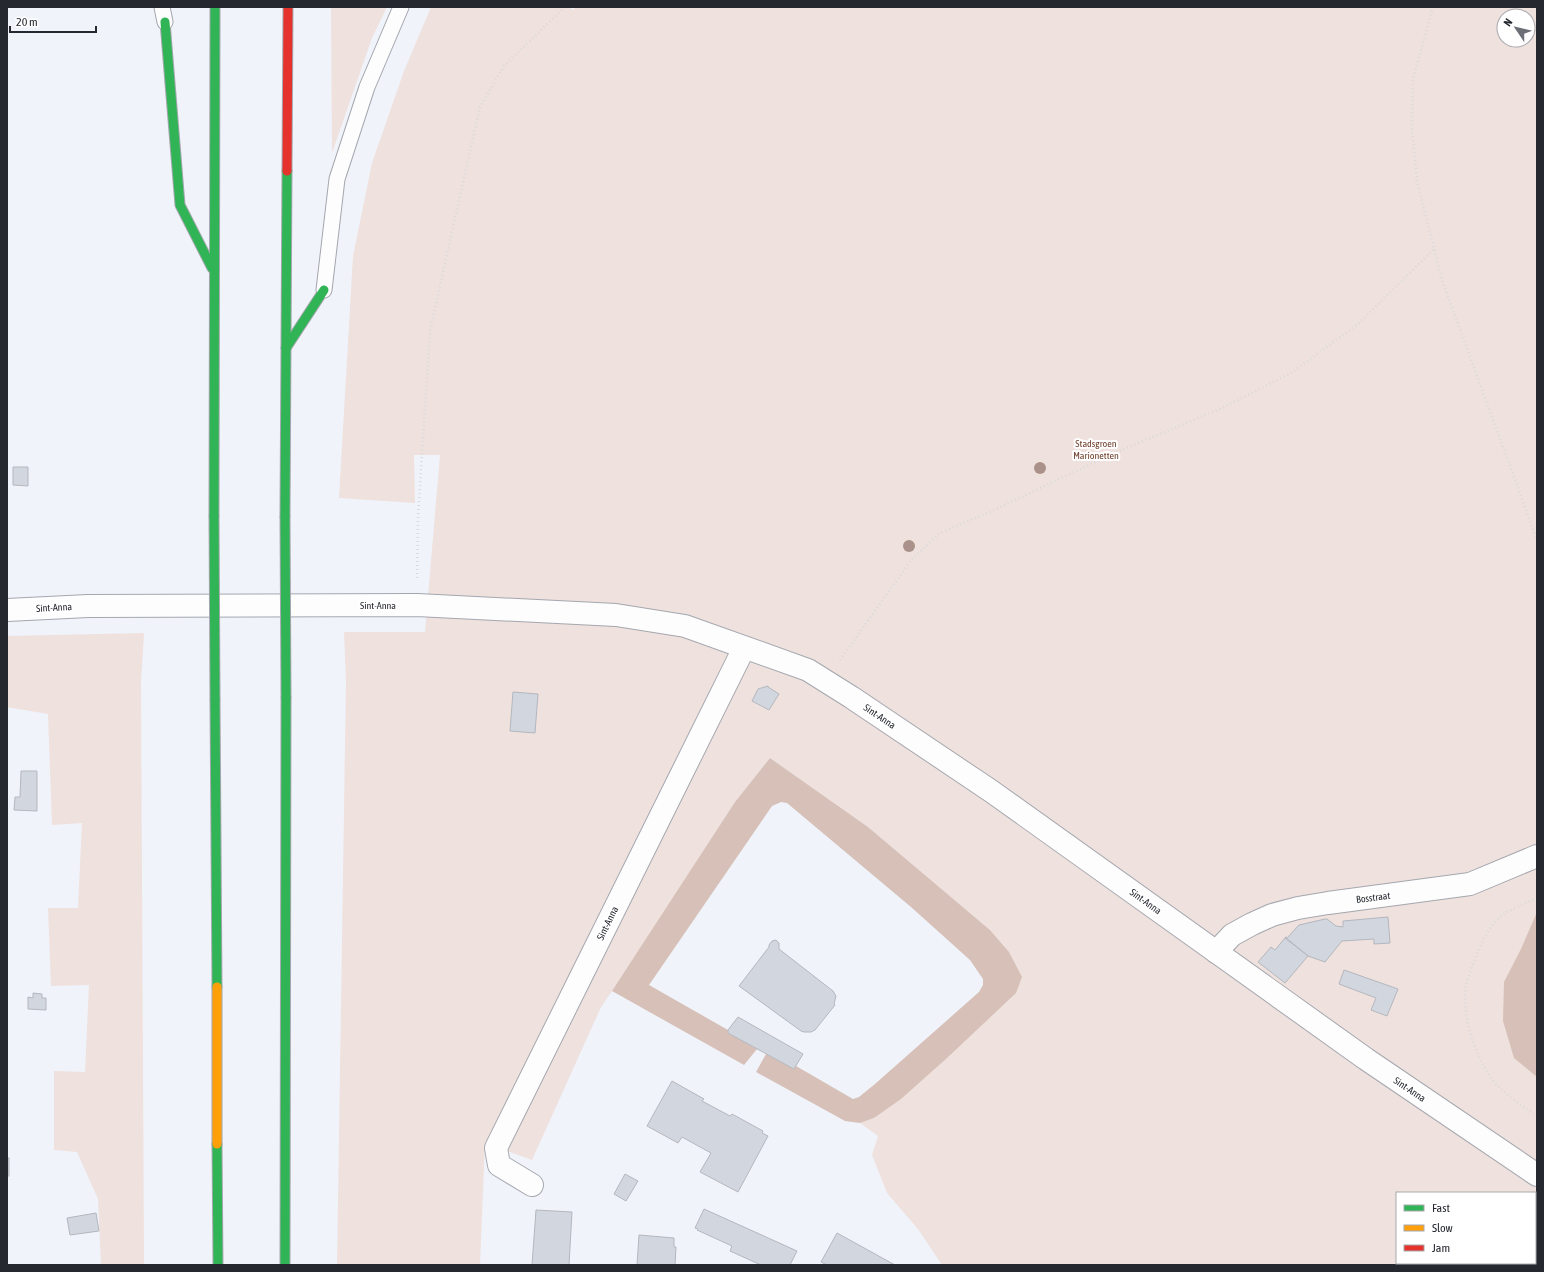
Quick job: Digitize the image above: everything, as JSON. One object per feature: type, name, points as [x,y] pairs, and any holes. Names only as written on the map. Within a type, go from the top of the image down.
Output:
[{"type":"highway","points":[[215,7],[214,516],[218,1265]]},
{"type":"highway","points":[[285,1265],[285,516],[288,7]]},
{"type":"highway","points":[[165,22],[180,205],[214,273]]},
{"type":"highway","points":[[286,348],[324,290]]},
{"type":"street","name":"Sint-Anna","points":[[7,610],[88,606],[417,605],[616,615],[685,626],[808,670],[991,791],[1366,1059],[1537,1175]]},
{"type":"street","name":"Sint-Anna","points":[[532,1184],[499,1165],[496,1148],[744,648]]},
{"type":"street","name":"Bosstraat","points":[[1216,952],[1232,935],[1272,915],[1298,908],[1328,903],[1470,884],[1537,856]]},
{"type":"lane","points":[[162,7],[165,22]]},
{"type":"lane","points":[[324,290],[337,179],[367,87],[401,7]]},
{"type":"path","points":[[417,605],[418,517],[430,330],[480,107],[504,66],[565,7]]},
{"type":"path","points":[[1433,7],[1413,79],[1412,128],[1417,182],[1442,280],[1537,540]]},
{"type":"path","points":[[825,681],[912,559],[940,533],[992,511],[1112,454],[1222,408],[1291,373],[1358,324],[1434,249]]},
{"type":"path","points":[[1537,898],[1503,915],[1486,933],[1475,959],[1466,987],[1467,1018],[1474,1046],[1487,1071],[1501,1090],[1537,1116]]},
{"type":"green space","points":[[331,7],[387,7],[372,38],[332,153]]},
{"type":"green space","name":"Stadsgroen Marionetten","points":[[431,7],[569,7],[573,10],[576,7],[1537,7],[1537,1265],[942,1265],[918,1229],[887,1193],[872,1155],[878,1136],[860,1123],[874,1118],[1021,977],[1009,952],[990,930],[868,827],[770,758],[735,802],[635,958],[601,1007],[532,1160],[485,1143],[480,1265],[337,1265],[346,682],[344,632],[425,632],[440,455],[414,455],[415,503],[339,498],[353,256],[372,163],[404,71]]},
{"type":"green space","points":[[144,633],[141,682],[144,1265],[101,1265],[98,1199],[77,1152],[54,1150],[54,1071],[85,1072],[89,985],[51,986],[48,908],[78,908],[82,823],[52,825],[48,714],[7,707],[7,636]]},
{"type":"shaded area","points":[[770,758],[868,827],[990,930],[1009,952],[1022,977],[1016,993],[947,1058],[901,1099],[874,1118],[860,1123],[845,1121],[756,1072],[766,1054],[794,1069],[796,1066],[853,1099],[859,1097],[979,992],[983,985],[983,979],[970,960],[911,907],[787,803],[781,802],[772,806],[649,985],[728,1030],[728,1033],[757,1049],[744,1065],[612,991],[735,802]]},
{"type":"shaded area","points":[[1537,912],[1537,1077],[1514,1058],[1503,1021],[1504,982],[1521,949]]},
{"type":"building","points":[[13,467],[28,467],[28,486],[13,485]]},
{"type":"building","points":[[768,686],[779,694],[769,710],[752,701],[758,689]]},
{"type":"building","points":[[513,692],[538,694],[535,733],[510,731]]},
{"type":"building","points":[[21,771],[37,771],[37,811],[14,810],[15,797],[20,797]]},
{"type":"building","points":[[1388,917],[1390,943],[1374,944],[1374,939],[1342,941],[1325,962],[1308,956],[1285,937],[1287,938],[1299,925],[1325,919],[1336,926],[1343,927],[1343,921]]},
{"type":"building","points":[[1285,938],[1308,956],[1285,983],[1258,962],[1271,947],[1275,950]]},
{"type":"building","points":[[776,940],[779,943],[779,949],[833,991],[836,996],[835,1005],[815,1030],[811,1032],[801,1031],[739,986],[772,941]]},
{"type":"building","points":[[1344,970],[1398,989],[1387,1016],[1371,1010],[1376,998],[1339,984]]},
{"type":"building","points":[[33,993],[42,994],[42,998],[46,998],[46,1010],[28,1009],[28,997],[33,998]]},
{"type":"building","points":[[738,1017],[803,1054],[794,1069],[728,1033],[728,1030]]},
{"type":"building","points":[[672,1081],[704,1099],[702,1101],[730,1116],[732,1114],[763,1131],[762,1133],[768,1136],[738,1192],[700,1172],[711,1153],[682,1137],[678,1143],[647,1126]]},
{"type":"building","points":[[7,1158],[9,1158],[9,1176],[7,1176]]},
{"type":"building","points":[[625,1174],[638,1181],[626,1201],[614,1194]]},
{"type":"building","points":[[704,1209],[797,1251],[790,1265],[761,1265],[730,1251],[732,1246],[697,1230],[698,1229],[695,1228]]},
{"type":"building","points":[[536,1210],[572,1212],[569,1265],[532,1265]]},
{"type":"building","points":[[96,1213],[99,1231],[70,1235],[67,1218]]},
{"type":"building","points":[[837,1233],[895,1265],[827,1265],[821,1262]]},
{"type":"building","points":[[639,1235],[674,1238],[674,1247],[676,1247],[675,1265],[637,1265]]},
{"type":"traffic: fast","points":[[214,516],[215,7]]},
{"type":"traffic: fast","points":[[165,22],[180,205],[212,268]]},
{"type":"traffic: fast","points":[[285,516],[287,171]]},
{"type":"traffic: fast","points":[[286,348],[324,290]]},
{"type":"traffic: fast","points":[[214,516],[215,700]]},
{"type":"traffic: fast","points":[[285,516],[286,698]]},
{"type":"traffic: fast","points":[[285,1265],[286,698]]},
{"type":"traffic: fast","points":[[215,700],[217,987]]},
{"type":"traffic: fast","points":[[217,1144],[218,1265]]},
{"type":"traffic: slow","points":[[217,987],[217,1144]]},
{"type":"traffic: jam","points":[[287,171],[288,7]]}]
